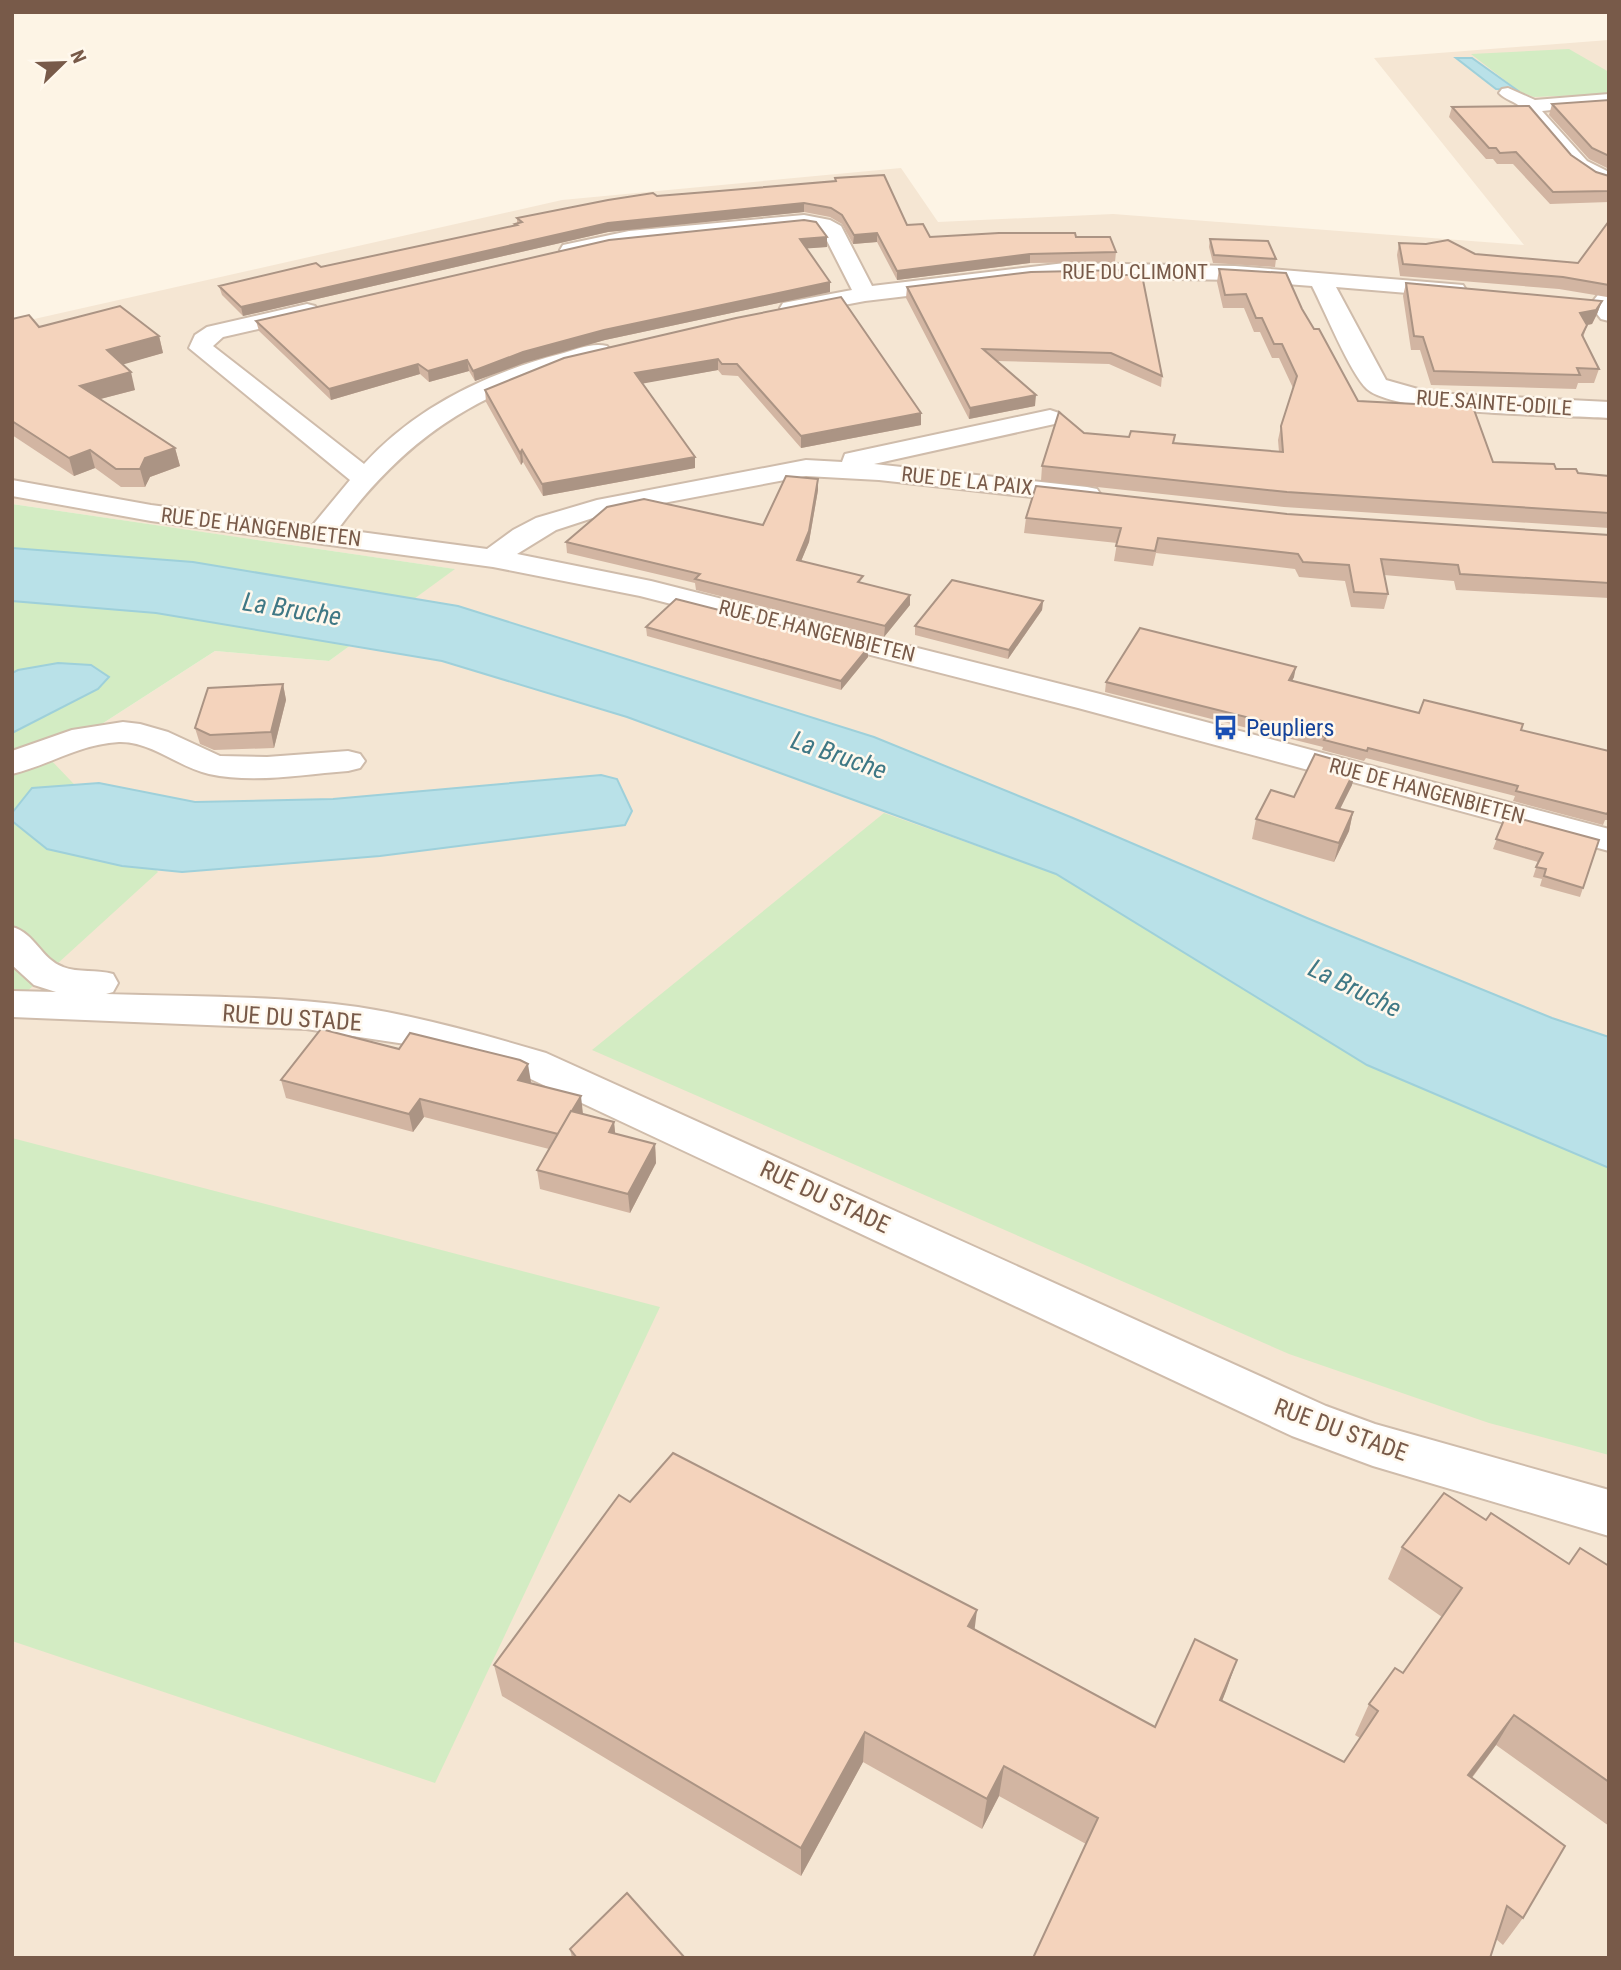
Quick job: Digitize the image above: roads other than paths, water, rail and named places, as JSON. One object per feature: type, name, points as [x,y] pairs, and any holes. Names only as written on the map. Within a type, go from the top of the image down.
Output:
[{"type":"street","points":[[1508,93],[1532,106],[1609,99]]},
{"type":"street","points":[[1532,106],[1532,111],[1580,166],[1609,180]]},
{"type":"street","points":[[554,253],[647,235],[804,221],[823,224],[833,231],[865,294]]},
{"type":"street","name":"RUE DU CLIMONT","points":[[775,312],[865,294],[1065,270],[1168,270],[1479,292]]},
{"type":"street","name":"RUE SAINTE-ODILE","points":[[1321,279],[1369,375],[1377,385],[1432,401],[1609,410]]},
{"type":"street","points":[[323,307],[215,332],[203,340],[201,348],[365,478]]},
{"type":"street","points":[[320,535],[365,478],[398,443],[432,416],[526,371],[617,347]]},
{"type":"street","name":"RUE DE LA PAIX","points":[[828,468],[886,451],[1050,418]]},
{"type":"street","name":"RUE DE LA PAIX","points":[[493,558],[523,536],[547,524],[597,508],[784,471],[828,468],[1113,498]]},
{"type":"street","name":"RUE DE HANGENBIETEN","points":[[12,488],[152,513],[493,558],[641,587],[1609,839]]},
{"type":"street","points":[[12,764],[69,742],[101,734],[130,732],[154,737],[194,760],[218,766],[348,761]]},
{"type":"street","points":[[12,939],[28,961],[50,979],[133,984],[142,990],[143,1009]]},
{"type":"street","name":"RUE DU STADE","points":[[12,1004],[306,1014],[412,1031],[531,1063],[1309,1421],[1373,1445],[1609,1513]]},
{"type":"water","points":[[1456,58],[1472,58],[1517,90],[1496,89]]},
{"type":"water","name":"La Bruche","points":[[12,548],[193,562],[458,606],[874,737],[1552,1018],[1609,1037],[1609,1168],[1367,1065],[1056,874],[627,717],[442,661],[156,613],[12,601]]},
{"type":"water","points":[[58,663],[91,665],[109,677],[98,689],[12,733],[12,673]]},
{"type":"water","points":[[601,775],[617,779],[632,811],[625,825],[380,856],[182,872],[122,866],[47,849],[12,821],[12,813],[32,788],[99,783],[195,802],[333,799]]},
{"type":"place","name":"Peupliers","points":[[1226,728]]}]
